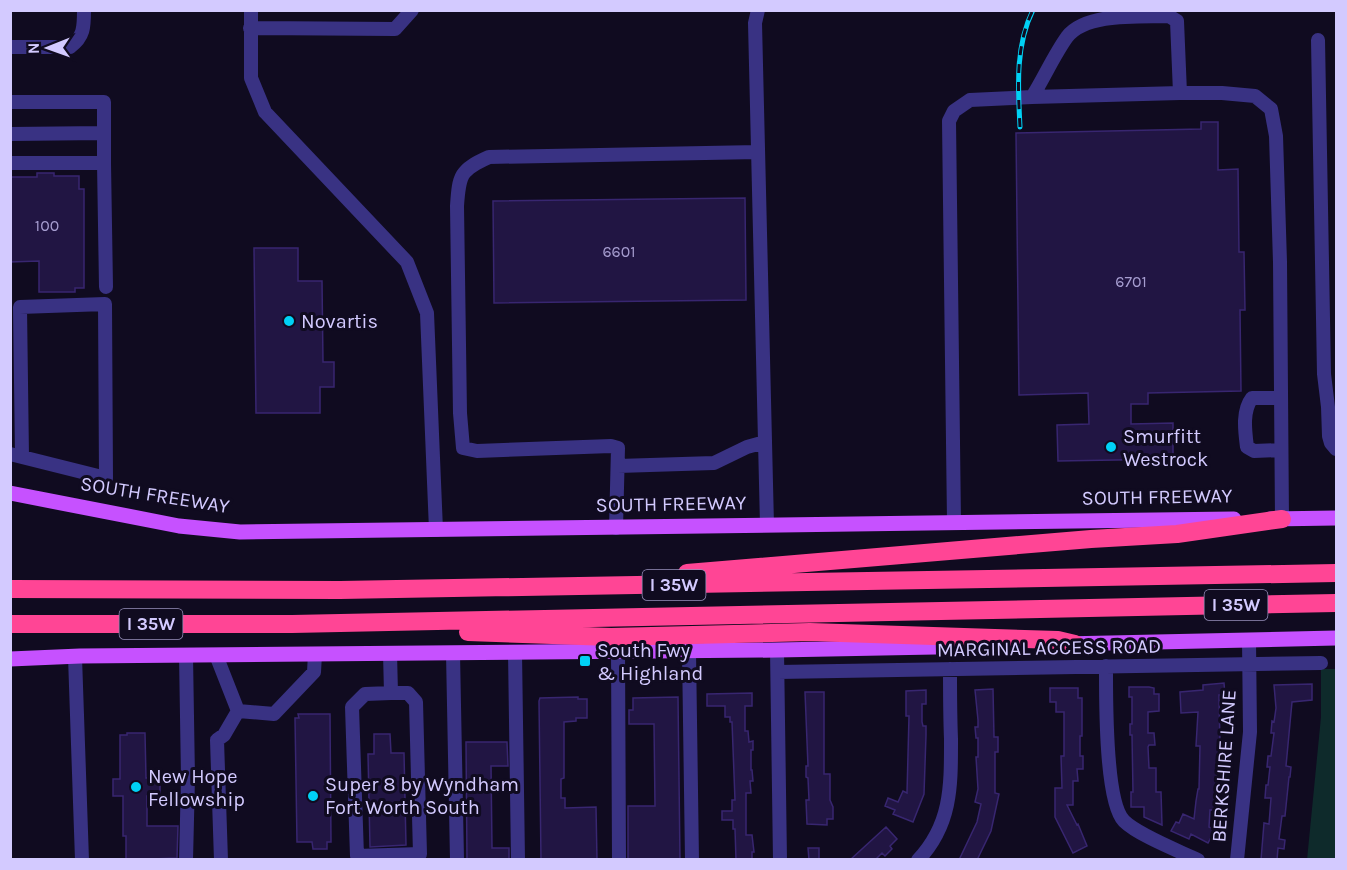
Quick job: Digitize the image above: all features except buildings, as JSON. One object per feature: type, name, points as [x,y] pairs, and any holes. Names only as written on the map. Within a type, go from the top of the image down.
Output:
[{"type":"highway","points":[[495,588],[1091,539],[1177,534],[1282,519]]},
{"type":"highway","name":"I 35W","points":[[10,589],[340,590],[1336,573]]},
{"type":"highway","name":"I 35W","points":[[10,624],[292,624],[1336,603]]},
{"type":"highway","points":[[292,624],[312,634],[456,631],[611,637],[810,632],[1058,640],[1075,644]]},
{"type":"main road","name":"SOUTH FREEWAY","points":[[10,493],[179,526],[240,532],[1336,518]]},
{"type":"main road","points":[[10,659],[186,655],[777,650],[1336,638]]},
{"type":"street","points":[[10,47],[70,47],[78,41],[84,30],[84,10]]},
{"type":"street","points":[[251,10],[251,78],[265,112],[407,262],[427,313],[436,530]]},
{"type":"street","points":[[250,28],[395,29],[412,10]]},
{"type":"street","points":[[758,10],[755,23],[767,525]]},
{"type":"street","points":[[1032,97],[1069,35],[1090,22],[1107,18],[1169,16],[1177,21],[1180,93]]},
{"type":"street","points":[[1318,40],[1324,374],[1329,436],[1336,448]]},
{"type":"street","points":[[954,522],[949,121],[954,111],[970,100],[1180,93],[1255,96],[1271,109],[1276,136],[1280,262],[1282,519]]},
{"type":"street","points":[[10,102],[104,102],[106,287]]},
{"type":"street","points":[[10,134],[104,133]]},
{"type":"street","points":[[616,528],[618,448],[611,446],[477,451],[463,448],[460,413],[457,206],[459,182],[468,166],[489,157],[758,152]]},
{"type":"street","points":[[10,163],[104,163]]},
{"type":"street","points":[[105,304],[106,478],[16,455],[20,307],[105,304]]},
{"type":"street","points":[[1281,398],[1252,398],[1246,405],[1245,433],[1247,447],[1254,451],[1281,450]]},
{"type":"street","points":[[618,466],[714,462],[747,447],[765,442]]},
{"type":"street","name":"BERKSHIRE LANE","points":[[1237,860],[1250,732],[1248,640]]},
{"type":"street","points":[[777,650],[780,860]]},
{"type":"street","points":[[618,651],[619,860]]},
{"type":"street","points":[[689,651],[692,860]]},
{"type":"street","points":[[453,652],[457,860]]},
{"type":"street","points":[[515,652],[518,860]]},
{"type":"street","points":[[390,653],[391,693]]},
{"type":"street","points":[[238,711],[274,714],[314,672],[315,654]]},
{"type":"street","points":[[186,655],[188,778],[186,860]]},
{"type":"street","points":[[216,655],[238,711]]},
{"type":"street","points":[[75,657],[82,860]]},
{"type":"street","name":"MARGINAL ACCESS ROAD","points":[[778,672],[1321,663]]},
{"type":"street","points":[[1106,666],[1107,730],[1116,807],[1123,821],[1149,837],[1198,860]]},
{"type":"street","points":[[918,860],[928,849],[940,828],[950,794],[950,669]]},
{"type":"street","points":[[391,693],[408,693],[416,702],[420,854],[357,856],[352,707],[365,694],[391,693]]},
{"type":"street","points":[[221,860],[218,740],[224,735],[238,711]]},
{"type":"green space","points":[[1321,669],[1336,669],[1336,859],[1307,860],[1321,717]]},
{"type":"railway","points":[[1020,127],[1018,82],[1020,53],[1033,10]]},
{"type":"place","name":"Novartis","points":[[289,321]]},
{"type":"place","name":"Smurfitt Westrock","points":[[1111,447]]},
{"type":"place","name":"South Fwy & Highland","points":[[585,661]]},
{"type":"place","name":"New Hope Fellowship","points":[[136,787]]},
{"type":"place","name":"Super 8 by Wyndham Fort Worth South","points":[[313,796]]}]
